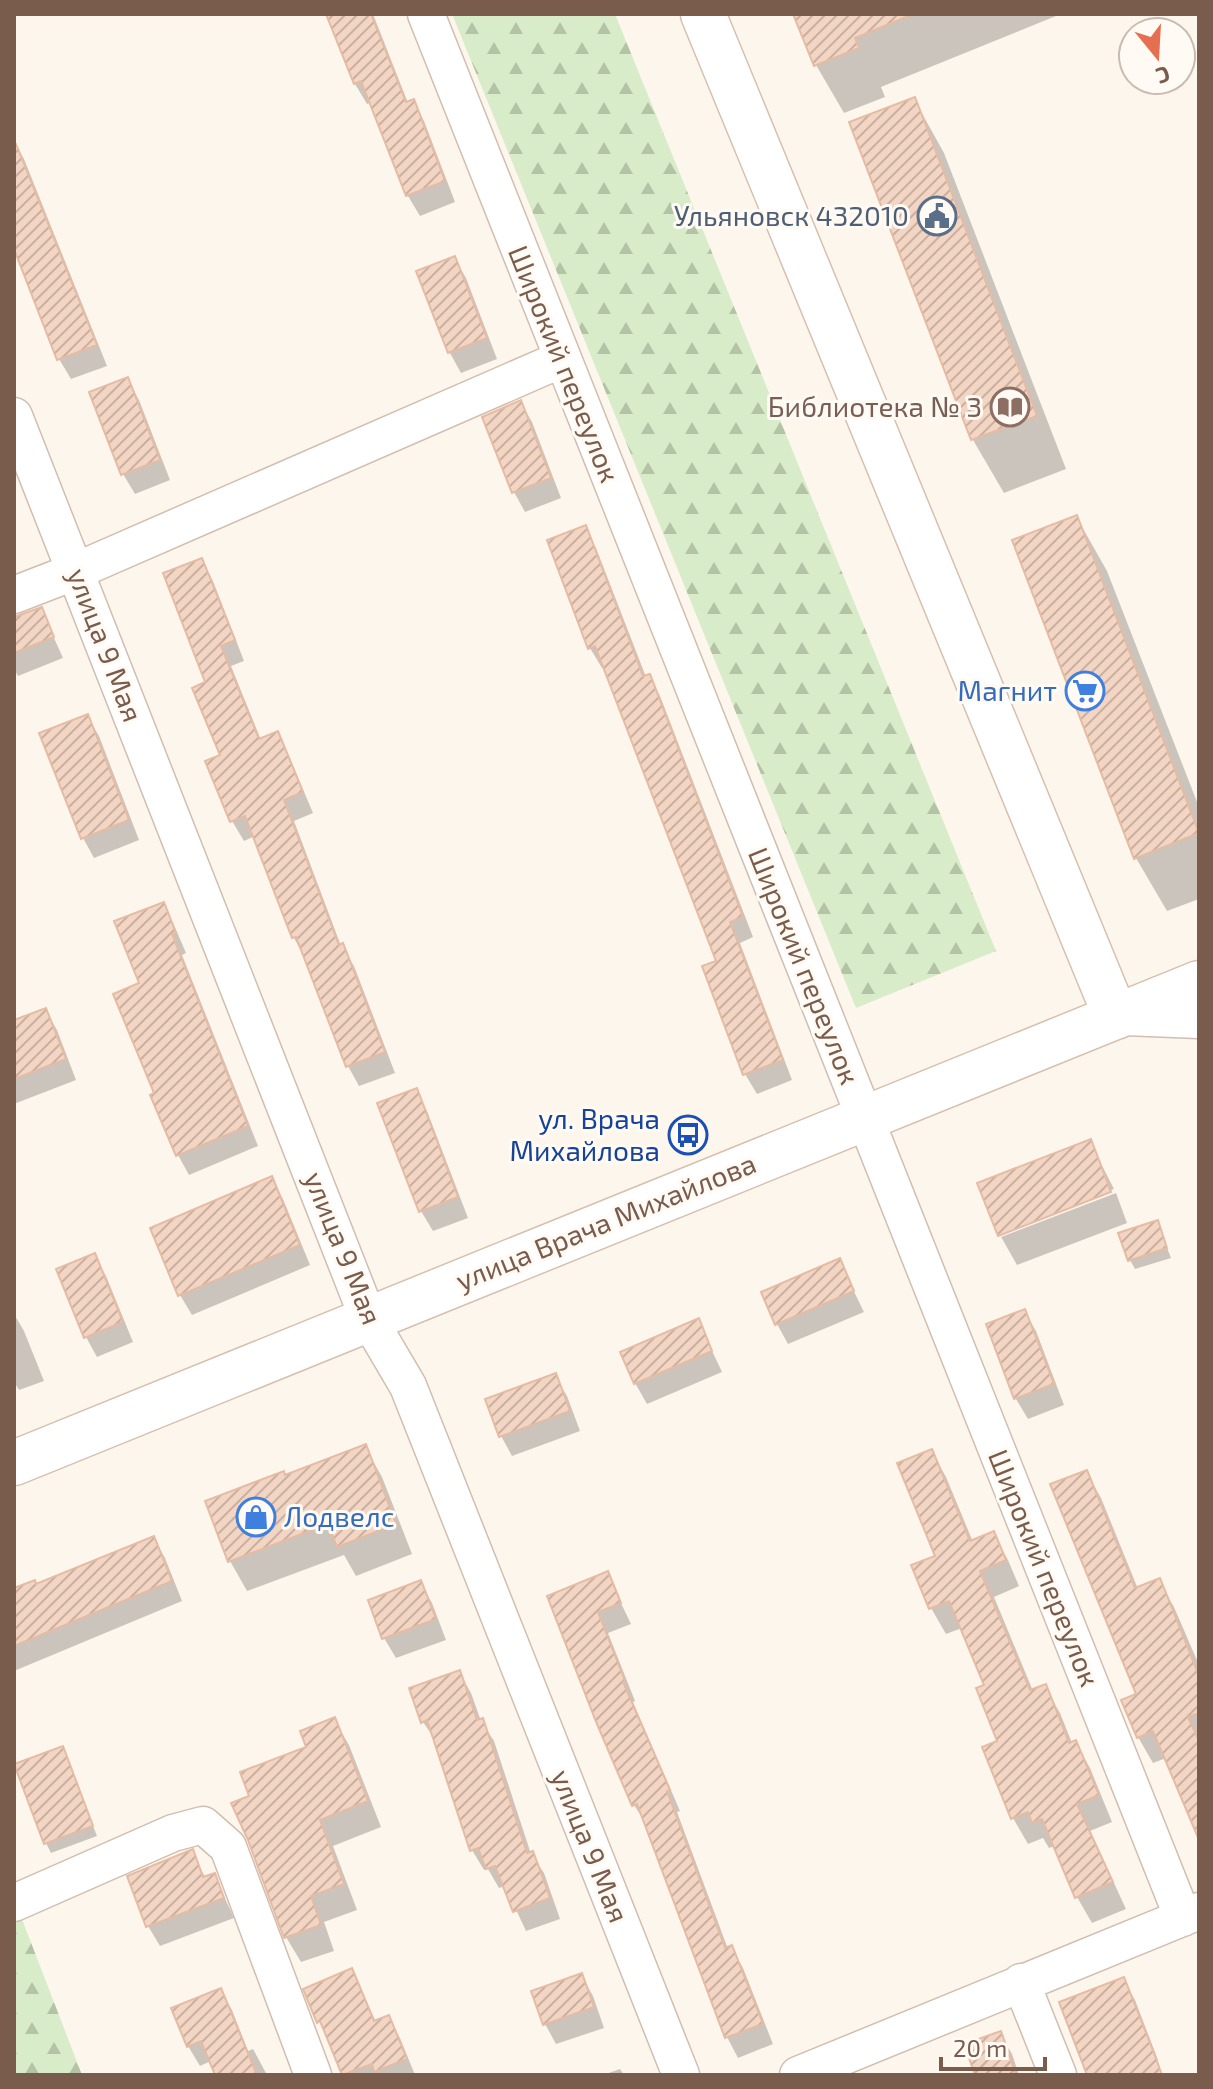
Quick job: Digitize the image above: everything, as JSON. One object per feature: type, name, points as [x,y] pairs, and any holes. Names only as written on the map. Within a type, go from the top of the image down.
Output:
[{"type":"main road","points":[[703,14],[1116,1017]]},
{"type":"main road","name":"улица Врача Михайлова","points":[[14,1463],[1199,983]]},
{"type":"street","name":"Широкий переулок","points":[[426,14],[865,1118],[1191,1914]]},
{"type":"street","points":[[14,595],[76,571],[562,359]]},
{"type":"street","name":"улица 9 Мая","points":[[14,416],[368,1318],[408,1386],[681,2075]]},
{"type":"street","points":[[1116,1017],[1199,1020]]},
{"type":"street","points":[[14,1903],[173,1833],[203,1825],[228,1847],[313,2075]]},
{"type":"street","points":[[798,2075],[1191,1914]]},
{"type":"street","points":[[1021,1982],[1058,2075]]},
{"type":"green space","points":[[452,14],[615,14],[996,951],[856,1008]]},
{"type":"green space","points":[[20,1914],[82,2075],[14,2075],[14,1917]]},
{"type":"building","points":[[326,14],[371,14],[406,102],[414,99],[445,181],[406,196],[361,81],[354,84]]},
{"type":"building","points":[[793,14],[911,15],[855,38],[859,48],[814,66]]},
{"type":"building","points":[[915,97],[1037,416],[971,440],[849,122]]},
{"type":"building","points":[[14,144],[97,345],[57,360],[14,249]]},
{"type":"building","points":[[455,256],[487,338],[448,353],[416,271]]},
{"type":"building","points":[[128,377],[160,460],[121,475],[89,392]]},
{"type":"building","points":[[521,400],[551,478],[512,493],[482,417]]},
{"type":"building","points":[[1077,515],[1199,833],[1134,859],[1012,540]]},
{"type":"building","points":[[586,525],[643,676],[650,674],[743,917],[730,922],[783,1060],[743,1075],[702,966],[716,961],[595,646],[588,649],[547,540]]},
{"type":"building","points":[[202,558],[235,640],[221,646],[259,739],[278,731],[303,792],[284,800],[339,945],[343,943],[385,1052],[346,1067],[245,816],[230,822],[205,761],[220,755],[192,688],[205,682],[163,573]]},
{"type":"building","points":[[42,607],[54,637],[14,653],[14,617]]},
{"type":"building","points":[[88,714],[129,820],[81,839],[39,733]]},
{"type":"building","points":[[164,902],[176,933],[172,934],[248,1126],[176,1156],[113,994],[139,983],[114,921]]},
{"type":"building","points":[[46,1008],[66,1059],[14,1079],[14,1020]]},
{"type":"building","points":[[417,1088],[458,1197],[419,1212],[377,1103]]},
{"type":"building","points":[[1091,1139],[1111,1192],[998,1236],[977,1183]]},
{"type":"building","points":[[272,1176],[300,1245],[178,1296],[150,1228]]},
{"type":"building","points":[[1158,1220],[1167,1248],[1128,1261],[1118,1233]]},
{"type":"building","points":[[95,1253],[123,1322],[84,1338],[56,1269]]},
{"type":"building","points":[[840,1258],[854,1291],[775,1325],[761,1292]]},
{"type":"building","points":[[1025,1309],[1054,1384],[1014,1399],[986,1324]]},
{"type":"building","points":[[699,1318],[712,1351],[634,1384],[620,1352]]},
{"type":"building","points":[[556,1373],[570,1411],[499,1437],[485,1399]]},
{"type":"building","points":[[366,1444],[396,1524],[337,1547],[328,1524],[228,1562],[205,1501]]},
{"type":"building","points":[[932,1449],[970,1541],[994,1531],[1006,1560],[980,1571],[1030,1690],[1046,1684],[1069,1743],[1076,1740],[1099,1795],[1077,1804],[1113,1882],[1075,1898],[1042,1819],[1032,1823],[1028,1812],[1011,1819],[982,1747],[997,1741],[976,1688],[984,1685],[949,1601],[929,1609],[911,1565],[935,1556],[897,1463]]},
{"type":"building","points":[[1087,1470],[1135,1588],[1160,1578],[1199,1676],[1199,1713],[1188,1717],[1199,1741],[1199,1840],[1153,1731],[1137,1738],[1121,1700],[1136,1694],[1050,1484]]},
{"type":"building","points":[[154,1536],[172,1581],[14,1646],[14,1588],[35,1580],[36,1584]]},
{"type":"building","points":[[608,1571],[621,1603],[598,1612],[623,1682],[670,1790],[667,1791],[725,1948],[732,1945],[763,2024],[725,2038],[637,1804],[632,1806],[547,1596]]},
{"type":"building","points":[[421,1580],[436,1619],[382,1639],[368,1600]]},
{"type":"building","points":[[460,1670],[477,1720],[483,1718],[527,1853],[533,1851],[550,1898],[513,1912],[495,1866],[486,1869],[478,1848],[470,1851],[427,1720],[421,1723],[409,1688]]},
{"type":"building","points":[[335,1717],[368,1801],[320,1820],[344,1884],[311,1896],[321,1925],[284,1938],[231,1803],[249,1796],[240,1772],[306,1747],[300,1731]]},
{"type":"building","points":[[63,1746],[93,1826],[44,1844],[14,1764]]},
{"type":"building","points":[[193,1849],[203,1877],[215,1873],[224,1898],[146,1927],[127,1876]]},
{"type":"building","points":[[352,1968],[374,2021],[389,2015],[407,2059],[374,2072],[372,2064],[342,2075],[303,1989]]},
{"type":"building","points":[[582,1973],[594,2007],[543,2025],[531,1991]]},
{"type":"building","points":[[1124,1977],[1162,2075],[1087,2075],[1059,2002]]},
{"type":"building","points":[[221,1988],[257,2075],[215,2075],[201,2041],[187,2047],[171,2008]]},
{"type":"building","points":[[1001,2031],[1016,2075],[975,2075],[964,2044]]},
{"type":"place","name":"Ульяновск 432010","points":[[937,216]]},
{"type":"place","name":"Библиотека № 3","points":[[1010,407]]},
{"type":"place","name":"Магнит","points":[[1085,691]]},
{"type":"place","name":"ул. Врача Михайлова","points":[[688,1135]]},
{"type":"place","name":"Лодвелс","points":[[256,1517]]}]
